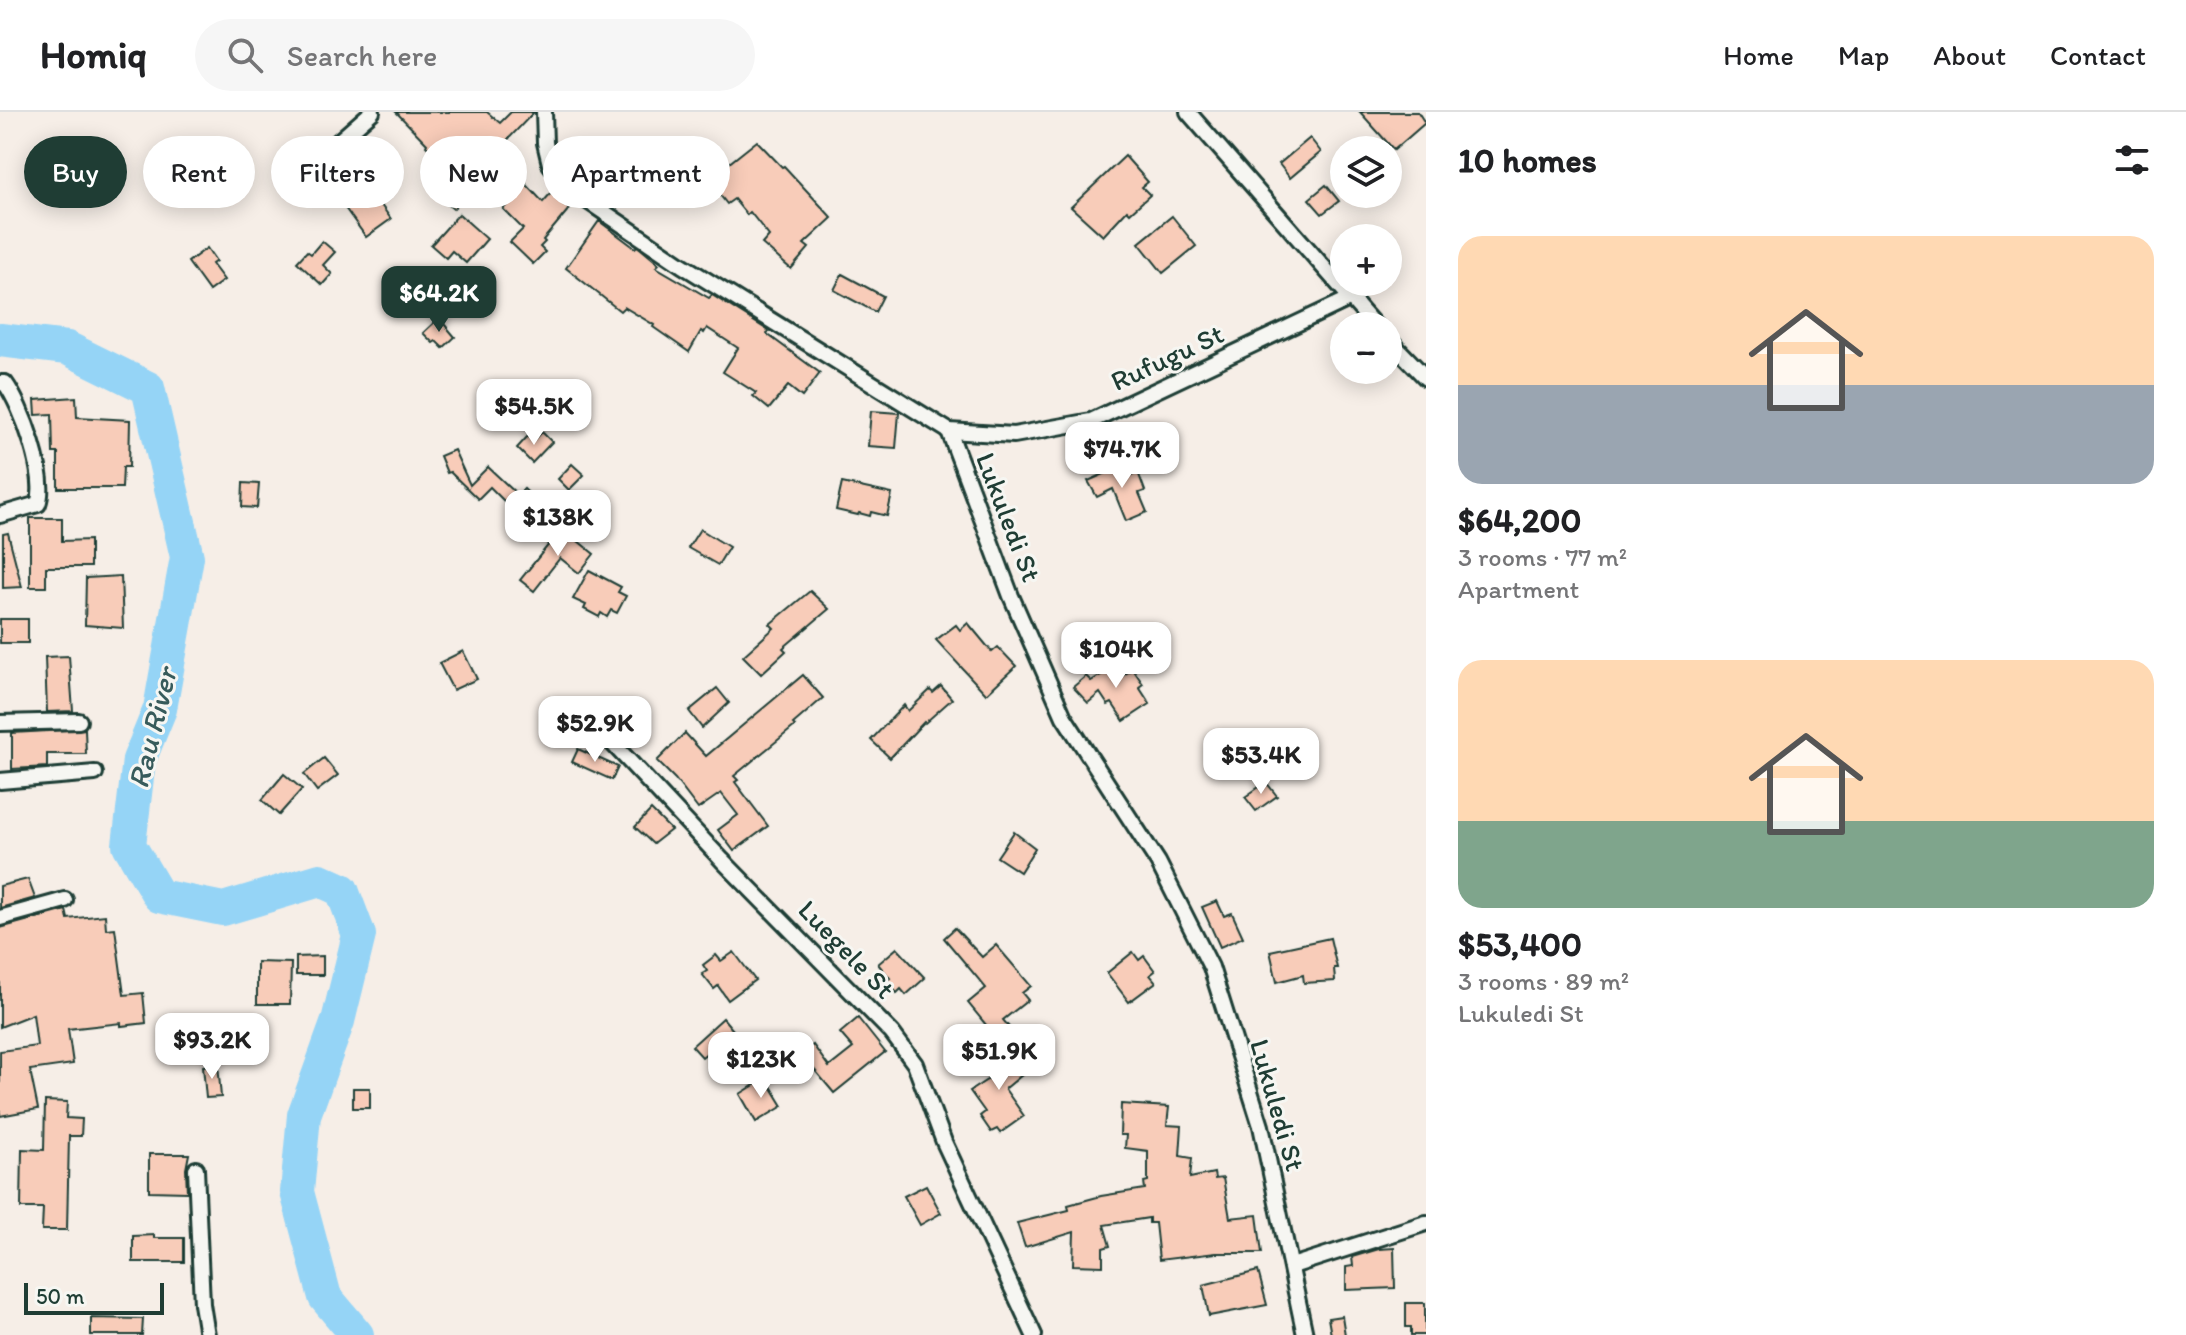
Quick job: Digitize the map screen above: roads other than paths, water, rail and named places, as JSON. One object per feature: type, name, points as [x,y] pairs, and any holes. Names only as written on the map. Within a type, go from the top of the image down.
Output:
[{"type":"street","points":[[345,136],[372,112]]},
{"type":"street","name":"Lukuledi St","points":[[544,112],[545,143],[550,164],[567,187],[682,265],[949,431],[1011,596],[1064,717],[1158,862],[1211,967],[1261,1126],[1305,1335]]},
{"type":"street","points":[[1188,112],[1362,312]]},
{"type":"street","name":"Rufugu St","points":[[949,431],[1014,435],[1091,421],[1349,299]]},
{"type":"street","points":[[1402,353],[1426,378]]},
{"type":"street","points":[[0,383],[5,383],[14,395],[26,425],[40,496],[38,504],[0,515]]},
{"type":"street","points":[[0,723],[79,721]]},
{"type":"street","name":"Luegele St","points":[[600,730],[892,1033],[915,1064],[944,1142],[1034,1335]]},
{"type":"street","points":[[0,781],[95,773]]},
{"type":"street","points":[[0,918],[65,900]]},
{"type":"street","points":[[196,1169],[202,1304],[207,1335]]},
{"type":"street","points":[[1292,1266],[1426,1223]]},
{"type":"waterway","name":"Rau River","points":[[0,340],[67,348],[148,388],[187,557],[160,709],[139,760],[129,845],[159,896],[223,909],[320,880],[342,890],[359,935],[338,1021],[304,1115],[297,1192],[325,1297],[357,1335]]}]
